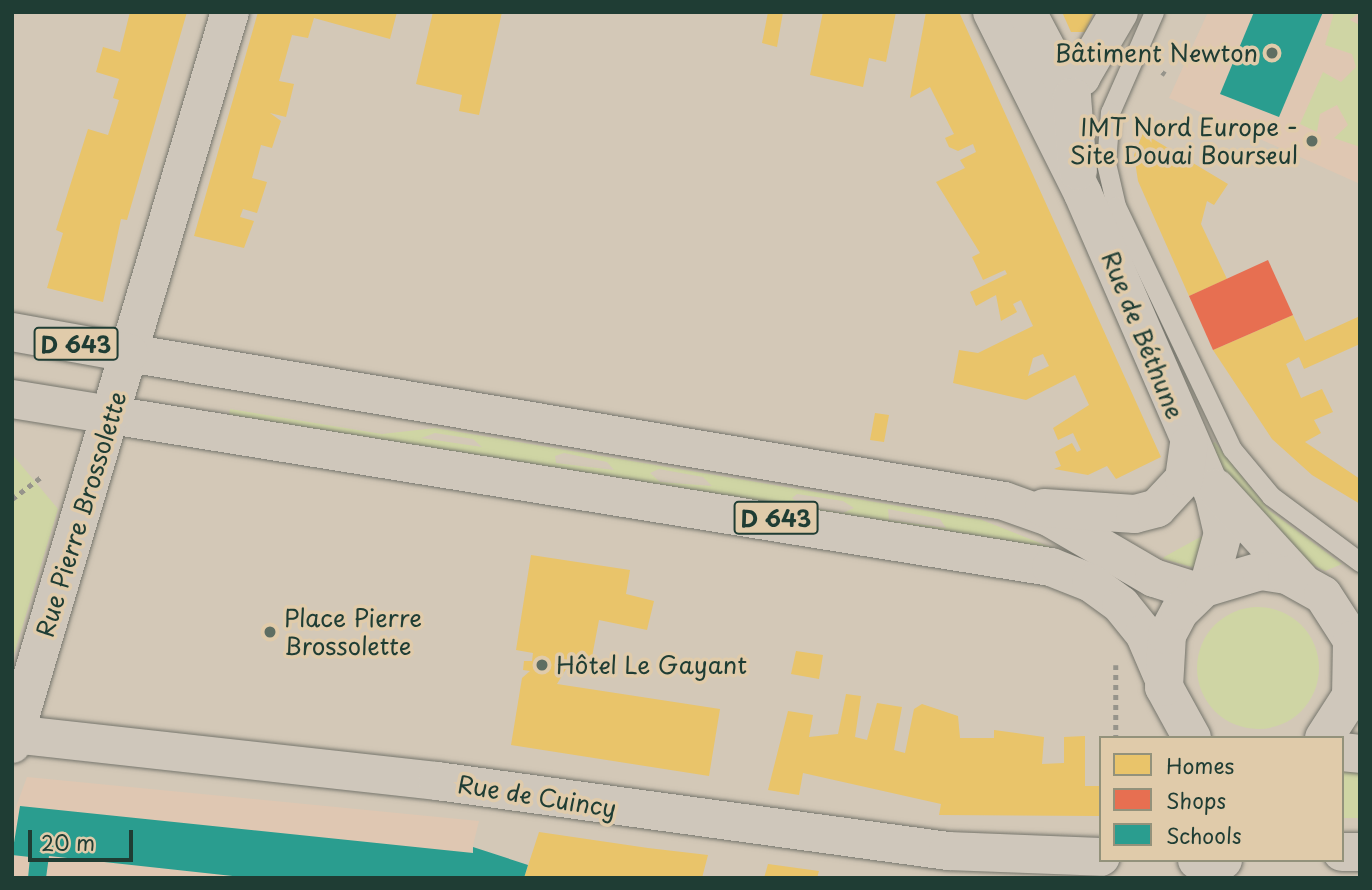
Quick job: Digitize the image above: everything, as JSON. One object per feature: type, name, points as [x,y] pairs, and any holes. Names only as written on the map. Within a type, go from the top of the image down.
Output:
[{"type":"main road","name":"Rue Pierre Brossolette","points":[[13,738],[230,12]]},
{"type":"main road","name":"Rue de Béthune","points":[[992,12],[1083,194],[1197,460],[1223,533],[1204,588]]},
{"type":"main road","name":"Rue de Béthune","points":[[1027,12],[1068,83],[1083,194]]},
{"type":"main road","points":[[1068,83],[1093,65],[1119,12]]},
{"type":"main road","name":"Rue de Béthune","points":[[1008,47],[1045,79],[1068,83]]},
{"type":"main road","name":"D 643","points":[[12,332],[1027,507],[1135,514],[1157,508],[1184,479],[1197,460]]},
{"type":"main road","name":"D 643","points":[[12,399],[1051,567],[1091,583],[1122,605],[1144,633],[1162,675]]},
{"type":"main road","name":"Rue de Béthune","points":[[1197,460],[1300,580]]},
{"type":"main road","name":"D 643","points":[[1027,507],[1154,578],[1204,588]]},
{"type":"main road","points":[[1184,732],[1162,675],[1167,635],[1204,588],[1261,571],[1300,580],[1332,604],[1357,659],[1347,708],[1326,736]]},
{"type":"main road","name":"Rue de Cuincy","points":[[13,738],[436,781],[947,851],[1099,857]]},
{"type":"main road","name":"Rue de Cuincy","points":[[1063,855],[1099,847]]},
{"type":"lane","points":[[1154,12],[1110,112],[1106,163],[1112,192],[1212,418],[1252,477],[1288,511],[1360,562]]},
{"type":"lane","points":[[1288,511],[1360,549]]},
{"type":"path","points":[[1153,79],[1163,58]]},
{"type":"path","points":[[12,499],[41,476]]},
{"type":"shaded area","name":"IMT Nord Europe - Site Douai Bourseul","points":[[1208,12],[1360,12],[1360,184],[1169,98]]},
{"type":"shaded area","points":[[27,777],[479,821],[465,878],[12,878],[12,818]]},
{"type":"green space","points":[[1334,12],[1360,12],[1350,20],[1360,25],[1360,147],[1334,138],[1348,125],[1337,105],[1320,114],[1317,132],[1300,124],[1323,72],[1341,82],[1356,67],[1352,54],[1325,45]]},
{"type":"green space","points":[[230,409],[382,434],[435,428],[982,520],[1093,564],[229,415]],"holes":[[[435,433],[473,439],[482,447],[421,438]],[[564,453],[607,462],[614,470],[556,463],[555,456]],[[659,469],[703,477],[712,486],[660,482],[650,473]],[[797,494],[843,501],[854,508],[843,513],[802,506],[792,498]],[[888,509],[940,519],[946,528],[889,520]]]},
{"type":"green space","points":[[1215,442],[1269,510],[1342,564],[1325,571],[1295,556],[1239,496],[1208,446]]},
{"type":"green space","points":[[12,454],[58,509],[12,661]]},
{"type":"green space","points":[[1213,530],[1195,568],[1163,559],[1164,557]]},
{"type":"green space","points":[[1258,607],[1281,611],[1301,625],[1315,645],[1319,668],[1315,691],[1301,711],[1281,725],[1258,729],[1235,725],[1215,711],[1201,691],[1197,668],[1201,645],[1215,625],[1235,611]]},
{"type":"green space","points":[[1344,766],[1360,767],[1360,818],[1344,818]]},
{"type":"building: Homes","points":[[130,12],[187,12],[127,220],[121,219],[103,302],[47,288],[63,233],[56,230],[88,129],[108,135],[119,100],[113,98],[119,79],[96,72],[103,47],[120,52]]},
{"type":"building: Homes","points":[[258,12],[397,12],[390,39],[314,18],[308,38],[292,35],[279,81],[294,84],[286,117],[270,113],[281,121],[272,148],[261,145],[252,178],[267,182],[257,213],[243,209],[240,217],[254,221],[244,248],[194,236]]},
{"type":"building: Homes","points":[[433,12],[502,12],[479,115],[459,111],[462,95],[416,84]]},
{"type":"building: Homes","points":[[768,12],[783,12],[777,47],[762,43]]},
{"type":"building: Homes","points":[[823,12],[896,12],[886,62],[869,58],[863,87],[810,75]]},
{"type":"building: Homes","points":[[926,12],[959,12],[1161,457],[1116,479],[1107,466],[1088,475],[1054,469],[1061,466],[1055,452],[1072,443],[1077,452],[1081,450],[1073,433],[1058,440],[1053,428],[1089,405],[1075,375],[1026,400],[953,383],[959,350],[978,353],[1033,326],[1021,300],[1013,304],[1017,312],[1001,321],[996,295],[976,306],[970,292],[1007,274],[1005,270],[983,280],[972,257],[980,253],[936,182],[965,168],[960,160],[976,152],[973,144],[958,151],[949,147],[945,138],[954,134],[930,87],[910,98]],"holes":[[[1043,354],[1049,366],[1028,376],[1033,358]]]},
{"type":"building: Homes","points":[[1062,12],[1094,12],[1085,32],[1071,32]]},
{"type":"building: Homes","points":[[1143,133],[1228,184],[1214,205],[1207,201],[1201,224],[1227,279],[1189,296],[1138,181],[1134,155]]},
{"type":"building: Homes","points":[[1293,315],[1305,341],[1360,316],[1360,344],[1304,369],[1299,357],[1286,364],[1301,398],[1322,389],[1333,412],[1314,420],[1321,433],[1305,442],[1360,479],[1360,504],[1312,475],[1272,439],[1213,350]]},
{"type":"building: Homes","points":[[875,413],[889,415],[884,442],[870,440]]},
{"type":"building: Homes","name":"Hôtel Le Gayant","points":[[531,555],[630,570],[626,594],[654,601],[647,630],[599,620],[591,662],[561,659],[559,668],[566,669],[557,684],[720,709],[709,776],[511,745],[522,678],[530,671],[523,670],[524,661],[532,661],[533,653],[516,650]]},
{"type":"building: Homes","points":[[796,651],[823,655],[819,679],[791,674]]},
{"type":"building: Homes","points":[[846,694],[861,696],[855,737],[867,740],[877,703],[902,707],[894,750],[905,753],[914,709],[922,704],[958,716],[960,738],[994,738],[994,730],[1044,737],[1042,764],[1064,763],[1064,737],[1085,736],[1085,786],[1099,786],[1099,816],[939,815],[941,804],[803,773],[799,795],[768,790],[788,711],[813,715],[809,737],[838,734]]},
{"type":"building: Homes","points":[[539,832],[708,855],[702,878],[524,878]]},
{"type":"building: Homes","points":[[768,864],[819,871],[817,878],[764,878]]},
{"type":"building: Shops","points":[[1268,260],[1293,315],[1213,350],[1189,296]]},
{"type":"building: Schools","name":"Bâtiment Newton","points":[[1254,12],[1323,12],[1279,117],[1220,94]]},
{"type":"building: Schools","points":[[20,806],[473,853],[473,847],[528,865],[524,878],[251,878],[49,856],[46,878],[28,878],[30,857],[12,855]]},
{"type":"place","name":"Bâtiment Newton","points":[[1272,53]]},
{"type":"place","name":"IMT Nord Europe - Site Douai Bourseul","points":[[1312,141]]},
{"type":"place","name":"Place Pierre Brossolette","points":[[270,632]]},
{"type":"place","name":"Hôtel Le Gayant","points":[[542,665]]}]
